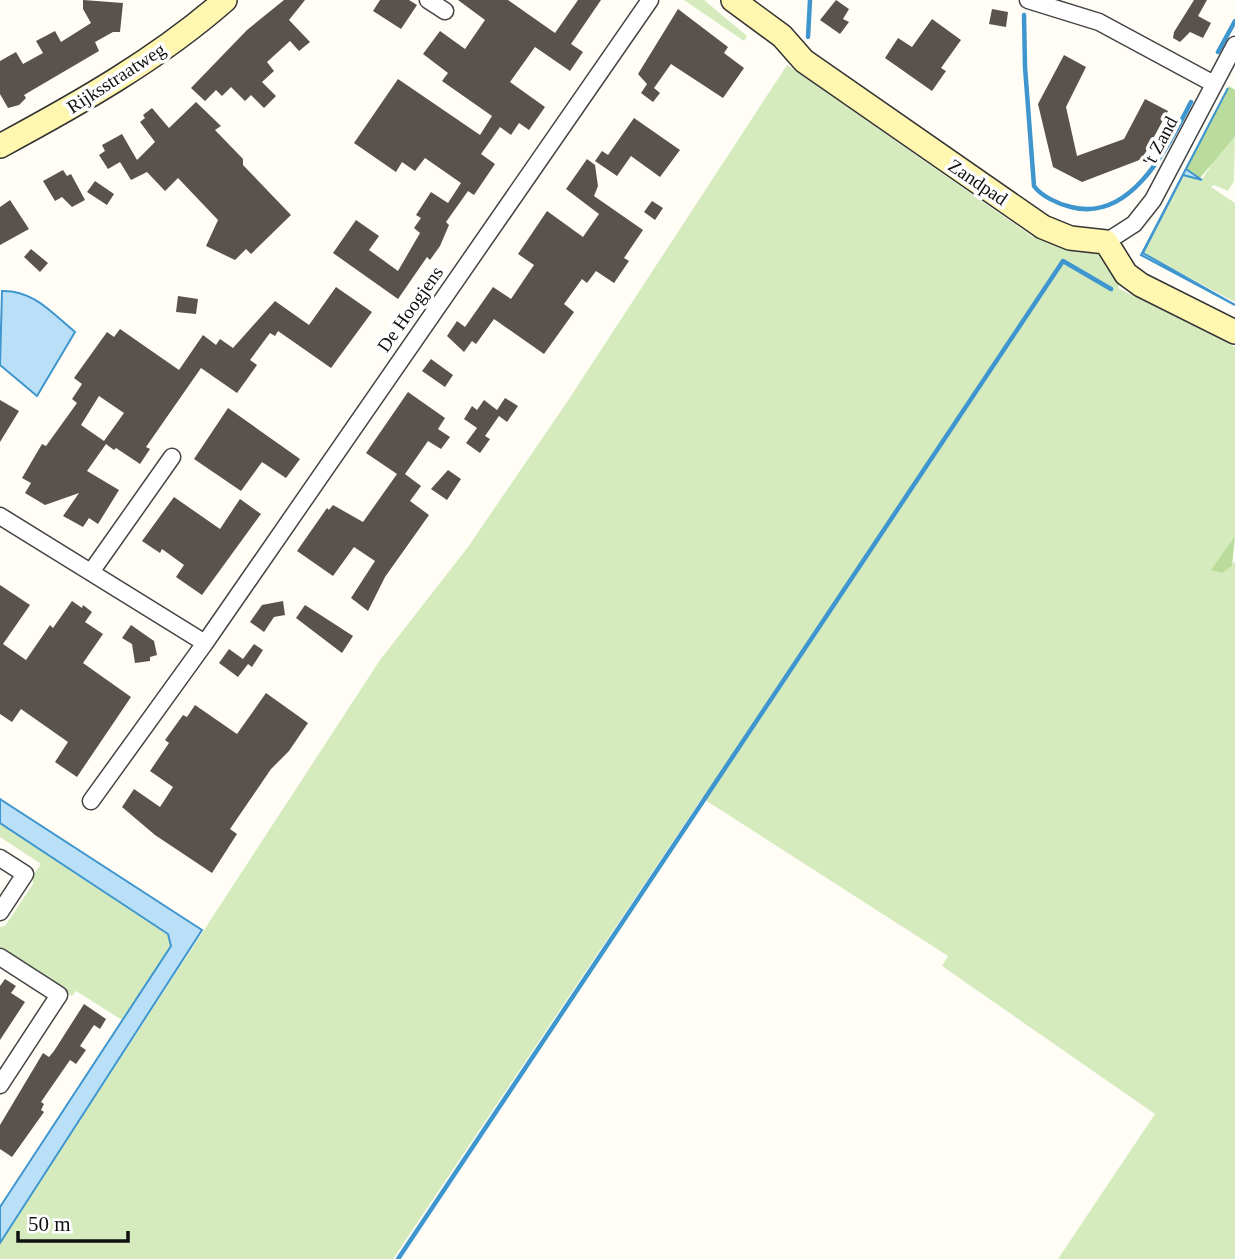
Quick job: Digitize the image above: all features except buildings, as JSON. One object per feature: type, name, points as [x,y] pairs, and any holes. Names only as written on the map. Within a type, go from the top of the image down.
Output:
[{"type":"street","points":[[428,0],[445,11]]},
{"type":"street","name":"De Hoogjens","points":[[91,802],[205,643],[650,0]]},
{"type":"street","name":"Zandpad","points":[[733,0],[782,36],[804,61],[1044,227],[1070,238],[1106,242]]},
{"type":"street","points":[[1028,0],[1099,22],[1214,84]]},
{"type":"street","name":"Rijksstraatweg","points":[[0,146],[62,113],[147,59],[222,1]]},
{"type":"street","name":"'t Zand","points":[[1106,242],[1134,224],[1153,200],[1235,45]]},
{"type":"street","points":[[1106,242],[1126,274],[1141,285],[1235,332]]},
{"type":"street","points":[[91,572],[172,457]]},
{"type":"street","points":[[0,516],[205,643]]},
{"type":"street","points":[[0,858],[25,874],[0,912]]},
{"type":"street","points":[[0,957],[59,995],[0,1085]]},
{"type":"green space","points":[[684,0],[704,0],[747,36],[744,41]]},
{"type":"green space","points":[[787,65],[1033,237],[1039,231],[1100,253],[1120,283],[1118,288],[1235,347],[1235,536],[1212,570],[1222,573],[1235,561],[1235,1259],[1058,1259],[1155,1114],[942,966],[948,956],[702,798],[393,1259],[0,1259],[0,1243],[380,660],[468,547],[567,402]]},
{"type":"green space","points":[[1229,86],[1235,90],[1235,136],[1200,178],[1186,169]]},
{"type":"green space","points":[[1235,136],[1234,181],[1228,191],[1214,185],[1211,187],[1235,203],[1235,302],[1143,253],[1183,175],[1186,173],[1201,181],[1220,151]]},
{"type":"green space","points":[[1235,536],[1232,566],[1222,573],[1211,570]]},
{"type":"green space","points":[[0,823],[169,934],[171,946],[122,1020],[76,991],[72,996],[0,949],[0,927],[5,926],[33,884],[33,875],[41,864],[0,837]]},
{"type":"water","points":[[1228,88],[1186,169],[1202,180],[1183,175],[1143,253],[1235,305],[1141,255]]},
{"type":"water","points":[[2,291],[23,294],[33,299],[75,332],[37,396],[0,365]]},
{"type":"water","points":[[0,799],[202,930],[0,1243],[0,1207],[171,946],[168,934],[0,823]]},
{"type":"waterway","points":[[808,37],[810,0]]},
{"type":"waterway","points":[[1024,15],[1034,186],[1050,199],[1071,207],[1093,209],[1112,204],[1130,192],[1159,159],[1191,102]]},
{"type":"waterway","points":[[1218,52],[1235,21]]},
{"type":"waterway","points":[[398,1259],[1063,261],[1111,289]]}]
